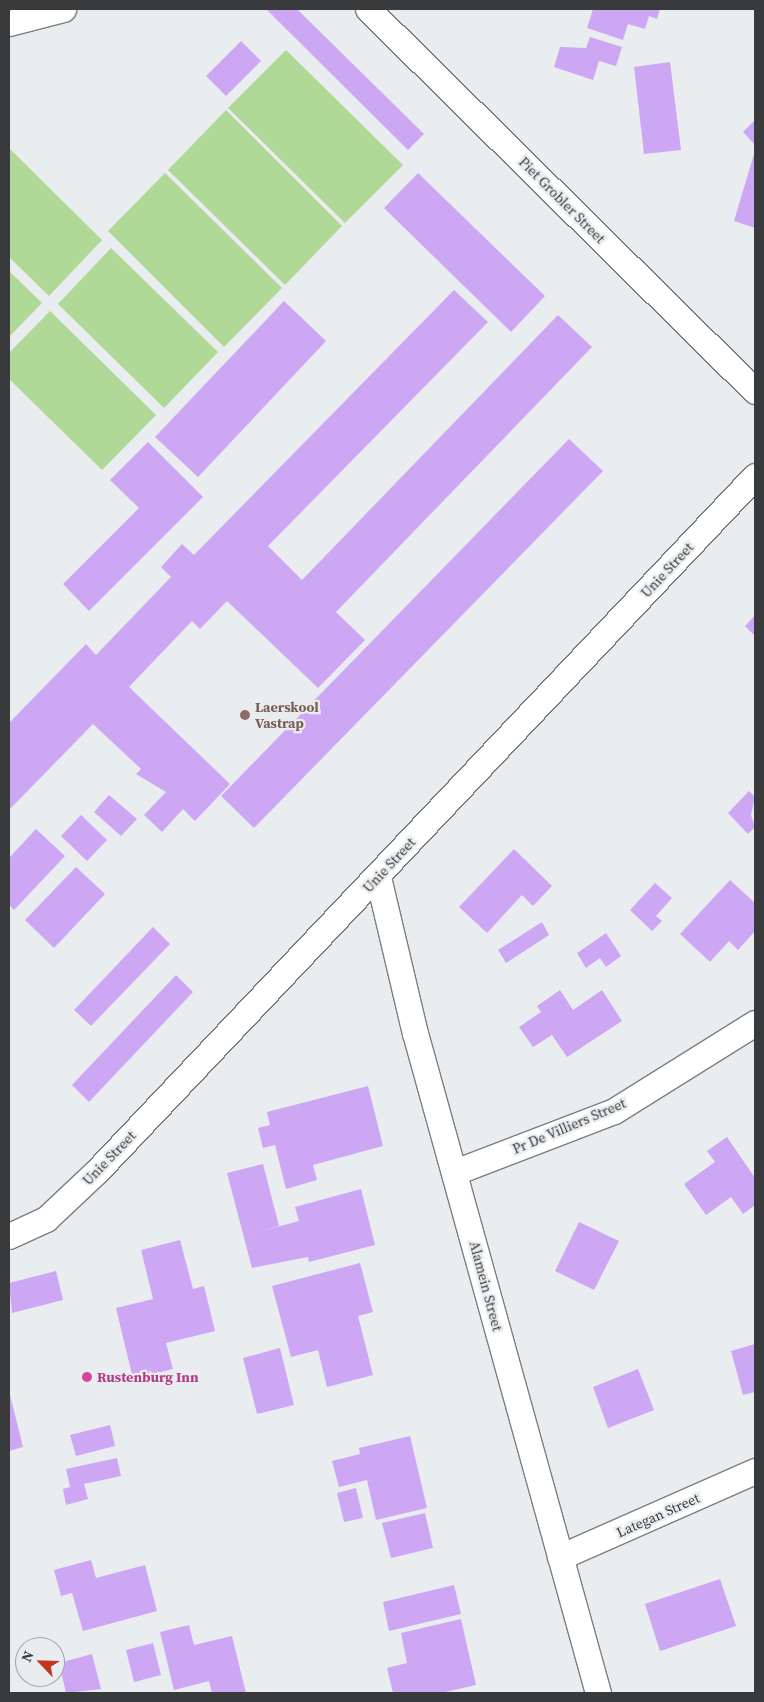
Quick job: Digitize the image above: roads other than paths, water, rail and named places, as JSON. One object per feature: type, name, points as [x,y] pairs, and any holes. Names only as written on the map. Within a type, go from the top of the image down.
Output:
[{"type":"street","points":[[9,23],[63,9]]},
{"type":"street","name":"Piet Grobler Street","points":[[368,9],[755,391]]},
{"type":"street","name":"Unie Street","points":[[9,1236],[46,1219],[77,1191],[378,877],[755,476]]},
{"type":"street","name":"Alamein Street","points":[[378,877],[415,1032],[598,1693]]},
{"type":"street","name":"Pr De Villiers Street","points":[[455,1172],[614,1111],[755,1024]]},
{"type":"street","name":"Lategan Street","points":[[560,1557],[755,1471]]},
{"type":"place","name":"Laerskool Vastrap","points":[[245,715]]},
{"type":"place","name":"Rustenburg Inn","points":[[87,1377]]}]
